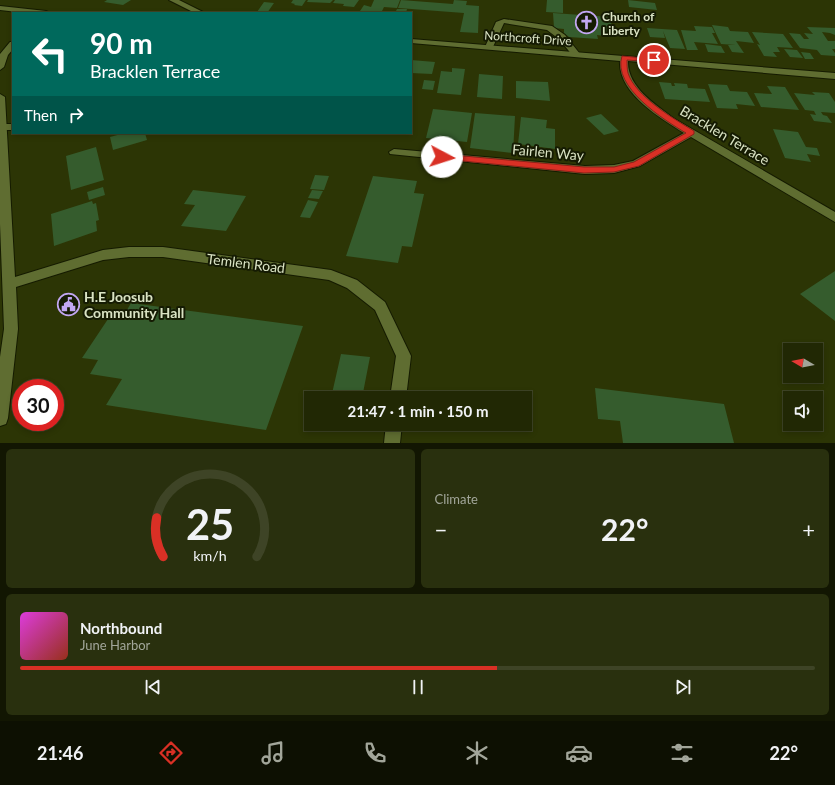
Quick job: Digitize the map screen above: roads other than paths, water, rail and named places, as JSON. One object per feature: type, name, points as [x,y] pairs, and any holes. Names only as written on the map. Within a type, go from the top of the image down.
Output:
[{"type":"street","points":[[173,0],[199,12]]},
{"type":"street","points":[[0,8],[37,12]]},
{"type":"street","points":[[489,47],[500,22],[504,21],[549,28],[562,37],[576,54]]},
{"type":"street","name":"Northcroft Drive","points":[[412,41],[835,76]]},
{"type":"street","points":[[0,67],[4,54],[12,45]]},
{"type":"street","name":"Bracklen Terrace","points":[[624,58],[625,72],[631,84],[650,105],[691,133],[835,218]]},
{"type":"street","points":[[0,98],[7,127],[1,177],[11,329],[0,418]]},
{"type":"street","name":"Fairlen Way","points":[[394,152],[584,170],[614,170],[636,164],[691,133]]},
{"type":"street","name":"Temlen Road","points":[[9,284],[103,255],[129,252],[163,252],[331,275],[352,284],[380,306],[404,356],[399,391]]},
{"type":"street","points":[[392,443],[393,431]]},
{"type":"place","name":"Church of Liberty","points":[[587,23]]},
{"type":"place","name":"H.E Joosub Community Hall","points":[[69,304]]}]
